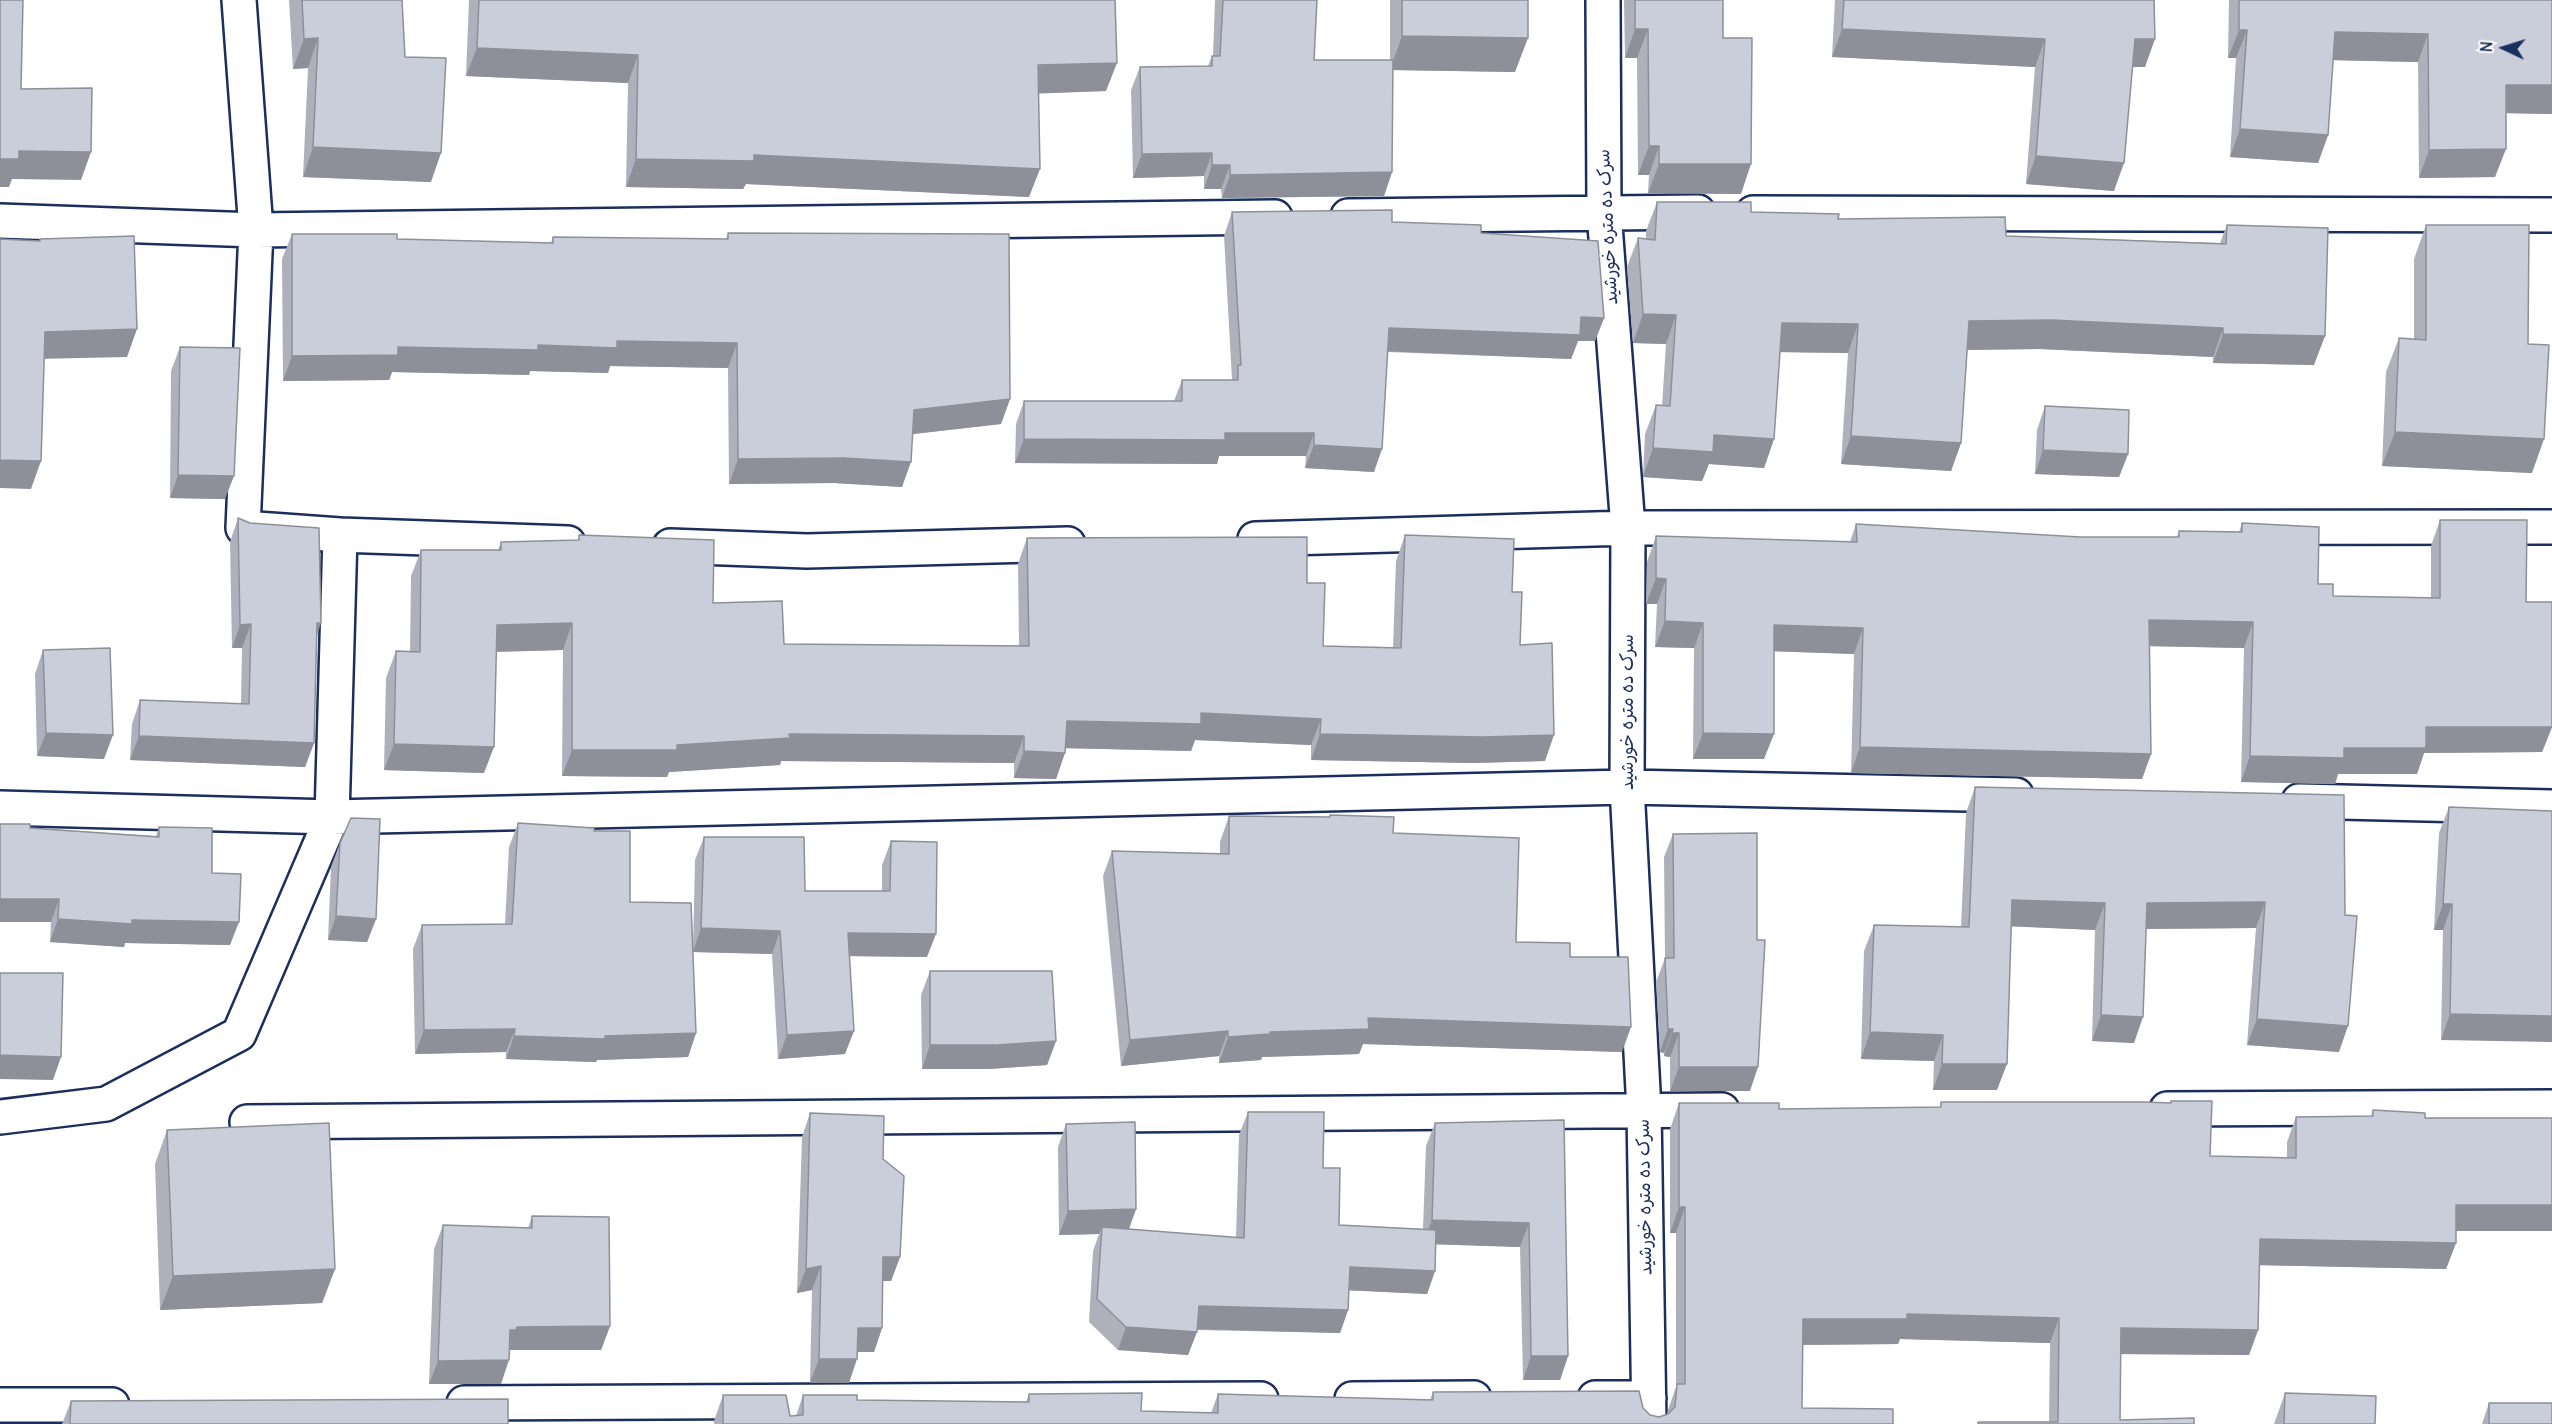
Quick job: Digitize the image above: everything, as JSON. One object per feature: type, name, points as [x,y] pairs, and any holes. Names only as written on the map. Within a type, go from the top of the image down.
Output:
[{"type":"street","points":[[239,0],[256,230],[243,528],[340,535],[603,544]]},
{"type":"street","name":"سرک ده متره خورشید","points":[[1603,0],[1604,212],[1628,528],[1627,787],[1644,1110],[1649,1411]]},
{"type":"street","points":[[0,221],[256,230],[1604,212],[2552,215]]},
{"type":"street","points":[[1223,540],[1628,528],[2552,527]]},
{"type":"street","points":[[0,1117],[106,1104],[239,1034],[332,817],[340,535]]},
{"type":"street","points":[[639,545],[807,551],[1093,543]]},
{"type":"street","points":[[0,808],[332,817],[1627,787],[2042,796]]},
{"type":"street","points":[[2267,801],[2552,807]]},
{"type":"street","points":[[2134,1109],[2552,1107]]},
{"type":"street","points":[[247,1122],[1751,1110]]},
{"type":"street","points":[[1326,1399],[1505,1398]]},
{"type":"street","points":[[1565,1398],[1649,1411]]},
{"type":"street","points":[[430,1403],[1290,1399]]},
{"type":"street","points":[[0,1405],[143,1405]]},
{"type":"building","points":[[0,0],[23,0],[21,89],[92,88],[91,152],[19,151],[19,159],[0,159]]},
{"type":"building","points":[[302,0],[402,0],[405,57],[446,58],[441,153],[313,147],[318,38],[304,39]]},
{"type":"building","points":[[479,0],[1115,0],[1117,63],[1038,65],[1040,169],[754,155],[754,161],[636,159],[638,55],[477,48]]},
{"type":"building","points":[[1223,0],[1317,0],[1314,60],[1393,60],[1392,172],[1230,175],[1230,165],[1212,165],[1212,153],[1142,154],[1140,67],[1212,66],[1212,56],[1220,56]]},
{"type":"building","points":[[1402,0],[1528,0],[1528,38],[1402,36]]},
{"type":"building","points":[[1635,0],[1723,0],[1723,38],[1752,38],[1751,164],[1659,164],[1659,146],[1649,146],[1648,29],[1635,29]]},
{"type":"building","points":[[1844,0],[2154,0],[2155,39],[2135,39],[2124,163],[2036,156],[2045,39],[1842,29]]},
{"type":"building","points":[[2239,0],[2552,0],[2552,85],[2506,85],[2506,149],[2429,150],[2428,34],[2335,32],[2328,135],[2240,129],[2247,30],[2239,30]]},
{"type":"building","points":[[1657,202],[1751,202],[1751,212],[1839,214],[1838,219],[2005,217],[2006,236],[2226,244],[2227,225],[2328,228],[2325,336],[2223,334],[2223,328],[2051,320],[1969,321],[1961,443],[1851,436],[1858,324],[1782,323],[1774,439],[1714,435],[1713,452],[1653,448],[1656,405],[1670,406],[1676,315],[1643,314],[1638,238],[1655,240]]},
{"type":"building","points":[[1392,210],[1392,222],[1481,225],[1481,233],[1598,241],[1604,318],[1581,317],[1580,335],[1389,328],[1382,449],[1314,445],[1314,433],[1225,433],[1225,440],[1024,439],[1024,401],[1182,401],[1182,380],[1238,380],[1238,365],[1241,365],[1232,212]]},
{"type":"building","points":[[2426,225],[2529,225],[2528,344],[2549,345],[2544,439],[2395,432],[2399,338],[2426,340]]},
{"type":"building","points":[[728,233],[1009,234],[1010,399],[914,410],[911,462],[843,458],[738,459],[737,343],[617,341],[617,348],[538,345],[538,350],[398,347],[398,355],[292,356],[292,234],[397,234],[397,239],[553,243],[553,237],[728,239]]},
{"type":"building","points":[[134,236],[137,329],[45,332],[41,461],[0,460],[0,239],[40,241],[40,239]]},
{"type":"building","points":[[180,347],[240,348],[234,476],[178,475]]},
{"type":"building","points":[[2045,406],[2129,410],[2128,454],[2043,450]]},
{"type":"building","points":[[238,518],[250,523],[319,528],[321,623],[317,623],[314,743],[139,736],[140,700],[249,704],[251,624],[240,625]]},
{"type":"building","points":[[2440,520],[2527,520],[2526,602],[2552,602],[2552,727],[2426,727],[2426,748],[2344,748],[2344,758],[2250,756],[2253,622],[2149,620],[2151,754],[1860,747],[1863,628],[1774,625],[1774,734],[1703,733],[1703,623],[1665,621],[1666,579],[1656,578],[1656,536],[1857,542],[1856,524],[2080,537],[2179,537],[2179,531],[2242,532],[2242,523],[2319,527],[2318,584],[2333,584],[2333,596],[2440,598]]},
{"type":"building","points":[[579,535],[714,540],[713,603],[782,601],[784,644],[1029,646],[1027,538],[1307,537],[1307,583],[1325,583],[1323,646],[1401,648],[1405,535],[1514,539],[1512,592],[1522,592],[1520,645],[1552,643],[1554,735],[1483,737],[1320,734],[1321,719],[1201,713],[1201,724],[1067,721],[1065,753],[1024,751],[1024,736],[789,734],[790,738],[677,745],[677,750],[572,750],[572,623],[497,625],[494,747],[394,744],[396,651],[420,652],[421,550],[501,550],[501,542],[579,540]]},
{"type":"building","points":[[110,648],[113,735],[46,733],[43,650]]},
{"type":"building","points":[[1975,787],[2344,795],[2345,915],[2357,916],[2348,1026],[2257,1019],[2265,902],[2147,903],[2143,1017],[2101,1015],[2105,903],[2012,900],[2007,1064],[1942,1064],[1943,1035],[1870,1032],[1874,925],[1969,927]]},
{"type":"building","points":[[2449,807],[2552,811],[2552,1016],[2450,1014],[2452,904],[2443,904]]},
{"type":"building","points":[[1330,815],[1394,817],[1393,833],[1519,838],[1516,942],[1570,943],[1570,957],[1628,957],[1631,1027],[1368,1018],[1369,1029],[1270,1032],[1270,1034],[1228,1037],[1228,1031],[1130,1040],[1112,851],[1229,854],[1229,816],[1330,817]]},
{"type":"building","points":[[351,818],[380,819],[376,919],[336,916],[340,843]]},
{"type":"building","points":[[518,823],[594,828],[594,831],[630,831],[630,902],[691,903],[696,1033],[605,1036],[605,1039],[514,1036],[515,1029],[424,1030],[422,925],[512,924]]},
{"type":"building","points":[[0,824],[30,824],[30,828],[159,837],[159,827],[212,828],[212,873],[241,874],[239,922],[132,920],[132,924],[58,919],[59,899],[0,899]]},
{"type":"building","points":[[1757,833],[1757,940],[1765,940],[1758,1067],[1679,1067],[1679,1033],[1672,1033],[1673,1029],[1668,1029],[1665,958],[1674,958],[1673,834]]},
{"type":"building","points":[[704,837],[804,837],[805,891],[890,891],[891,841],[937,842],[936,934],[848,933],[854,1031],[787,1035],[780,931],[701,928]]},
{"type":"building","points":[[930,971],[1052,971],[1056,1041],[997,1045],[930,1045]]},
{"type":"building","points":[[0,973],[63,973],[61,1057],[0,1055]]},
{"type":"building","points":[[2171,1101],[2212,1101],[2210,1156],[2296,1158],[2296,1117],[2373,1116],[2373,1110],[2425,1113],[2425,1118],[2552,1118],[2552,1205],[2456,1205],[2456,1243],[2260,1239],[2258,1330],[2121,1328],[2120,1420],[2194,1418],[2194,1424],[1978,1424],[1978,1422],[2058,1422],[2059,1318],[1907,1314],[1907,1319],[1803,1319],[1802,1408],[1893,1409],[1893,1424],[723,1424],[723,1395],[786,1395],[790,1416],[803,1415],[803,1395],[857,1395],[857,1400],[1029,1402],[1029,1394],[1142,1393],[1141,1411],[1218,1413],[1218,1394],[1433,1400],[1433,1392],[1639,1391],[1643,1408],[1650,1415],[1659,1417],[1668,1414],[1675,1407],[1677,1384],[1685,1384],[1685,1207],[1679,1207],[1679,1103],[1779,1103],[1779,1109],[1941,1107],[1941,1102],[2171,1103]]},
{"type":"building","points":[[1248,1112],[1324,1112],[1323,1168],[1340,1168],[1339,1225],[1436,1230],[1435,1271],[1350,1267],[1348,1310],[1199,1306],[1197,1332],[1126,1327],[1097,1299],[1102,1227],[1244,1238]]},
{"type":"building","points":[[810,1113],[884,1116],[883,1159],[904,1176],[900,1257],[883,1257],[882,1328],[858,1328],[857,1359],[819,1359],[821,1266],[806,1269]]},
{"type":"building","points":[[1564,1120],[1568,1356],[1531,1356],[1529,1223],[1432,1220],[1435,1123]]},
{"type":"building","points":[[1135,1122],[1136,1209],[1068,1211],[1066,1124]]},
{"type":"building","points":[[329,1123],[335,1269],[173,1276],[167,1130]]},
{"type":"building","points":[[532,1216],[609,1217],[610,1326],[517,1327],[516,1330],[510,1330],[509,1360],[438,1361],[443,1225],[532,1228]]},
{"type":"building","points":[[2285,1393],[2376,1396],[2375,1424],[2284,1424]]},
{"type":"building","points":[[508,1399],[508,1424],[70,1424],[71,1401]]},
{"type":"building","points":[[2489,1403],[2552,1403],[2552,1424],[2489,1424]]}]
